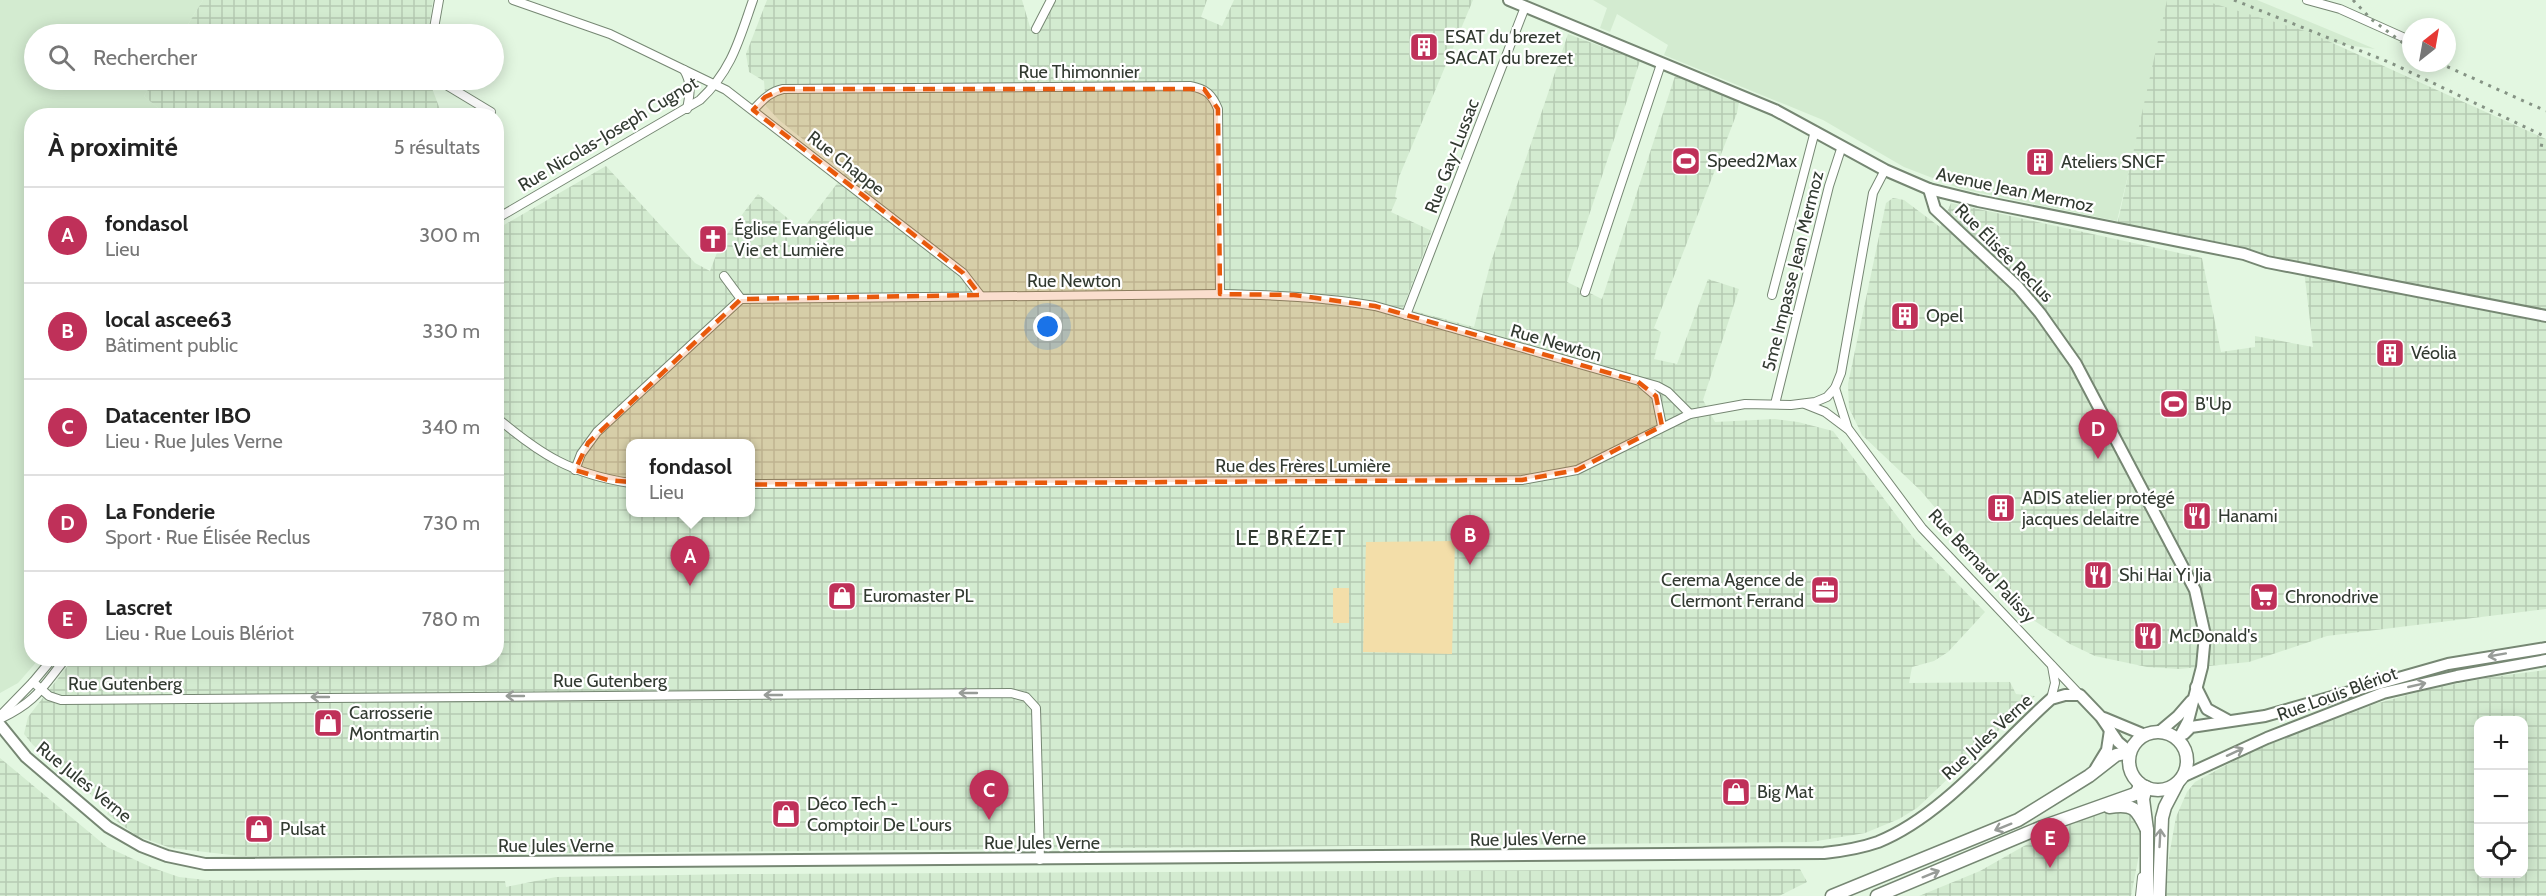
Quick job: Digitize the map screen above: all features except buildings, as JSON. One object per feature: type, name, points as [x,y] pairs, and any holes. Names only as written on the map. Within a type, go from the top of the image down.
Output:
[{"type":"main road","name":"Avenue Jean Mermoz","points":[[1509,0],[1775,110],[1885,170],[1929,189],[1978,201],[2244,254],[2267,262],[2546,316]]},
{"type":"main road","name":"Rue Élisée Reclus","points":[[1929,189],[1935,209],[2018,287],[2040,313],[2076,364],[2195,591],[2205,635],[2202,666],[2195,686],[2188,721],[2179,741]]},
{"type":"main road","name":"Rue Louis Blériot","points":[[2179,741],[2191,727],[2265,716],[2448,664],[2546,648]]},
{"type":"main road","name":"Rue Louis Blériot","points":[[2180,780],[2267,738],[2383,693],[2457,676],[2546,660]]},
{"type":"main road","points":[[2195,686],[2207,708],[2229,721]]},
{"type":"main road","name":"Rue Jules Verne","points":[[0,725],[26,757],[108,827],[141,846],[167,856],[205,864],[1794,855],[1852,850],[1878,842],[1925,816],[2051,699],[2065,695],[2080,695]]},
{"type":"main road","name":"Rue Bernard Palissy","points":[[2080,695],[2101,717],[2118,742],[2130,752]]},
{"type":"main road","points":[[2159,732],[2193,699]]},
{"type":"main road","name":"Rue Bernard Palissy","points":[[2101,717],[2145,735]]},
{"type":"main road","points":[[2089,776],[2108,750],[2110,730]]},
{"type":"main road","points":[[2147,896],[2147,830],[2142,785],[2130,770],[2130,752],[2136,742],[2145,735],[2159,732],[2169,734],[2179,741],[2186,756],[2185,770],[2167,801],[2162,818],[2159,896]]},
{"type":"main road","points":[[1832,896],[2018,820],[2089,776],[2116,756],[2130,752]]},
{"type":"main road","points":[[2142,785],[2159,790],[2180,780]]},
{"type":"main road","points":[[1877,896],[2042,827],[2135,794],[2142,785]]},
{"type":"main road","points":[[2042,827],[2111,806],[2128,806],[2134,808],[2147,830]]},
{"type":"street","points":[[435,24],[439,0]]},
{"type":"street","name":"Rue Chappe","points":[[513,0],[610,34],[716,85],[753,110],[963,273],[980,295]]},
{"type":"street","name":"Rue Nicolas-Joseph Cugnot","points":[[504,214],[700,100],[716,85],[728,68],[753,0]]},
{"type":"street","points":[[1036,29],[1051,0]]},
{"type":"street","points":[[2307,0],[2340,9],[2402,36]]},
{"type":"street","name":"Rue Gay-Lussac","points":[[1406,315],[1525,7]]},
{"type":"street","points":[[1585,292],[1661,63]]},
{"type":"street","points":[[683,69],[689,79],[687,109]]},
{"type":"street","name":"Rue Thimonnier","points":[[753,110],[773,91],[783,89],[1190,86],[1204,89],[1213,97],[1218,109],[1220,294]]},
{"type":"street","points":[[455,90],[484,108]]},
{"type":"street","points":[[1772,295],[1815,131]]},
{"type":"street","name":"5me Impasse Jean Mermoz","points":[[1775,404],[1829,186],[1842,146]]},
{"type":"street","points":[[1835,388],[1841,374],[1874,193],[1885,170]]},
{"type":"street","points":[[575,470],[581,454],[597,432],[741,299],[724,276]]},
{"type":"street","name":"Rue Newton","points":[[741,299],[1220,294],[1294,295],[1336,299],[1375,306],[1664,389],[1690,414]]},
{"type":"street","name":"Rue Newton","points":[[1637,381],[1656,396],[1662,426]]},
{"type":"street","name":"Rue des Frères Lumière","points":[[755,484],[1522,480],[1576,470],[1690,414],[1744,404],[1804,404],[1827,397],[1835,388]]},
{"type":"street","name":"Rue Bernard Palissy","points":[[1835,388],[1849,430]]},
{"type":"street","name":"Rue Bernard Palissy","points":[[1804,404],[1825,412],[1849,430],[1922,528],[2080,695]]},
{"type":"street","points":[[504,423],[539,451],[575,470],[596,477],[626,482]]},
{"type":"street","points":[[2051,699],[2055,683],[2052,665]]},
{"type":"street","points":[[0,717],[46,666]]},
{"type":"street","points":[[0,717],[24,707],[41,691],[60,666]]},
{"type":"street","name":"Rue Gutenberg","points":[[33,682],[41,691],[61,700],[1011,693],[1026,697],[1036,708],[1038,719],[1040,860]]},
{"type":"street","points":[[2140,896],[2147,845]]},
{"type":"highlighted area","points":[[783,89],[1204,89],[1218,109],[1220,294],[1294,295],[1375,306],[1637,381],[1656,396],[1662,426],[1577,470],[1522,480],[663,485],[608,480],[575,470],[588,443],[741,299],[980,295],[963,273],[753,110],[765,97]]},
{"type":"shaded area","points":[[0,0],[203,0],[188,24],[24,24],[24,90],[148,90],[144,96],[158,108],[24,108],[24,666],[33,666],[18,683],[0,693]]},
{"type":"shaded area","points":[[203,0],[433,0],[429,24],[188,24]]},
{"type":"shaded area","points":[[767,0],[1022,0],[1030,27],[1036,29],[1051,0],[1207,0],[1201,17],[1222,26],[1234,0],[1473,0],[1399,177],[1395,197],[1397,198],[1391,212],[1432,231],[1403,308],[1474,327],[1490,265],[1568,34],[1640,61],[1567,282],[1602,299],[1675,76],[1739,102],[1737,113],[1654,328],[1661,332],[1654,359],[1677,364],[1708,279],[1739,289],[1703,400],[1715,422],[1775,419],[1833,431],[1915,540],[1985,612],[1948,652],[1934,661],[1912,667],[1909,683],[2010,682],[2016,694],[2035,696],[1917,808],[1899,819],[1865,833],[1811,842],[240,856],[171,848],[137,836],[107,814],[109,810],[33,745],[24,734],[28,717],[68,666],[504,666],[504,225],[606,166],[695,263],[710,271],[727,234],[758,194],[802,230],[845,173],[779,120],[766,106],[764,81],[749,72],[746,54]]},
{"type":"shaded area","points":[[1593,0],[2257,0],[2375,49],[2318,41],[2147,96],[2117,221],[1961,189],[1904,167],[1823,120],[1664,55],[1668,45],[1617,14],[1610,32],[1600,28],[1607,8]]},
{"type":"shaded area","points":[[2167,0],[2202,0],[2308,32],[2546,139],[2546,609],[2327,636],[2249,662],[2179,669],[2147,667],[2095,656],[2070,644],[2030,618],[1921,491],[1862,435],[1849,408],[1848,384],[1886,203],[1893,198],[1904,200],[1940,227],[1951,203],[2202,258],[2221,352],[2255,347],[2255,336],[2313,347],[2304,270],[2116,230]]},
{"type":"shaded area","points":[[148,90],[433,90],[439,108],[158,108],[144,96]]},
{"type":"shaded area","points":[[1455,541],[1452,654],[1363,652],[1366,542]]},
{"type":"shaded area","points":[[1333,588],[1349,588],[1349,623],[1333,623]]},
{"type":"shaded area","points":[[2546,670],[2546,896],[2166,896],[2169,856],[2176,817],[2187,792],[2195,782],[2252,751],[2375,704],[2429,689]]},
{"type":"shaded area","points":[[0,758],[107,847],[179,877],[206,880],[505,881],[506,887],[556,877],[740,874],[1800,869],[1807,882],[1779,896],[0,896]]},
{"type":"shaded area","points":[[2108,806],[2126,808],[2137,818],[2140,829],[2139,855],[2131,896],[1919,896],[1980,871],[2024,846]]},
{"type":"railway","points":[[2234,0],[2391,63],[2546,137]]},
{"type":"railway","points":[[2353,0],[2371,19],[2402,42]]},
{"type":"railway","points":[[2456,71],[2546,111]]},
{"type":"railway","points":[[2540,145],[2546,146]]},
{"type":"place","name":"ESAT du brezet SACAT du brezet","points":[[1424,47]]},
{"type":"place","name":"Speed2Max","points":[[1686,161]]},
{"type":"place","name":"Ateliers SNCF","points":[[2040,162]]},
{"type":"place","name":"Église Evangélique Vie et Lumière","points":[[713,239]]},
{"type":"place","name":"Opel","points":[[1905,316]]},
{"type":"place","name":"Véolia","points":[[2390,353]]},
{"type":"place","name":"B'Up","points":[[2174,404]]},
{"type":"place","name":"La Fonderie","points":[[2098,459]]},
{"type":"place","name":"ADIS atelier protégé jacques delaitre","points":[[2001,508]]},
{"type":"place","name":"Hanami","points":[[2197,516]]},
{"type":"place","name":"local ascee63","points":[[1470,565]]},
{"type":"place","name":"Shi Hai Yi Jia","points":[[2098,575]]},
{"type":"place","name":"fondasol","points":[[690,586]]},
{"type":"place","name":"Cerema Agence de Clermont Ferrand","points":[[1825,590]]},
{"type":"place","name":"Euromaster PL","points":[[842,596]]},
{"type":"place","name":"Chronodrive","points":[[2264,597]]},
{"type":"place","name":"McDonald's","points":[[2148,636]]},
{"type":"place","name":"Carrosserie Montmartin","points":[[328,723]]},
{"type":"place","name":"Big Mat","points":[[1736,792]]},
{"type":"place","name":"Déco Tech - Comptoir De L'ours","points":[[786,814]]},
{"type":"place","name":"Datacenter IBO","points":[[989,820]]},
{"type":"place","name":"Pulsat","points":[[259,829]]},
{"type":"place","name":"Lascret","points":[[2050,868]]},
{"type":"district","name":"LE BRÉZET","points":[[1291,537]]}]
